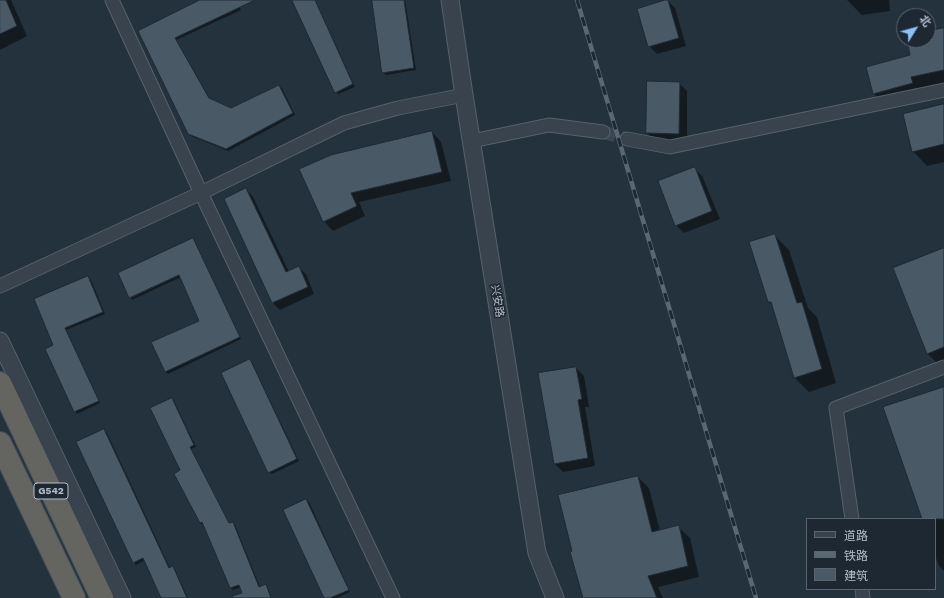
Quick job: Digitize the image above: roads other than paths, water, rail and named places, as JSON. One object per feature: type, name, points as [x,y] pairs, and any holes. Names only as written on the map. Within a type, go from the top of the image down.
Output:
[{"type":"highway","name":"G542","points":[[0,383],[102,598]]},
{"type":"highway","name":"G542","points":[[0,443],[74,598]]},
{"type":"street","points":[[112,0],[201,193],[393,598]]},
{"type":"street","name":"兴安路","points":[[450,0],[536,553],[555,598]]},
{"type":"street","points":[[627,139],[670,147],[944,90]]},
{"type":"street","points":[[0,286],[201,193],[344,123],[398,108],[464,95]]},
{"type":"street","points":[[472,141],[548,125],[603,132]]},
{"type":"street","points":[[0,341],[122,598]]},
{"type":"street","points":[[852,518],[836,408],[944,367]]},
{"type":"tunnel","points":[[603,132],[627,139]]},
{"type":"railway","points":[[577,0],[756,598]]}]
